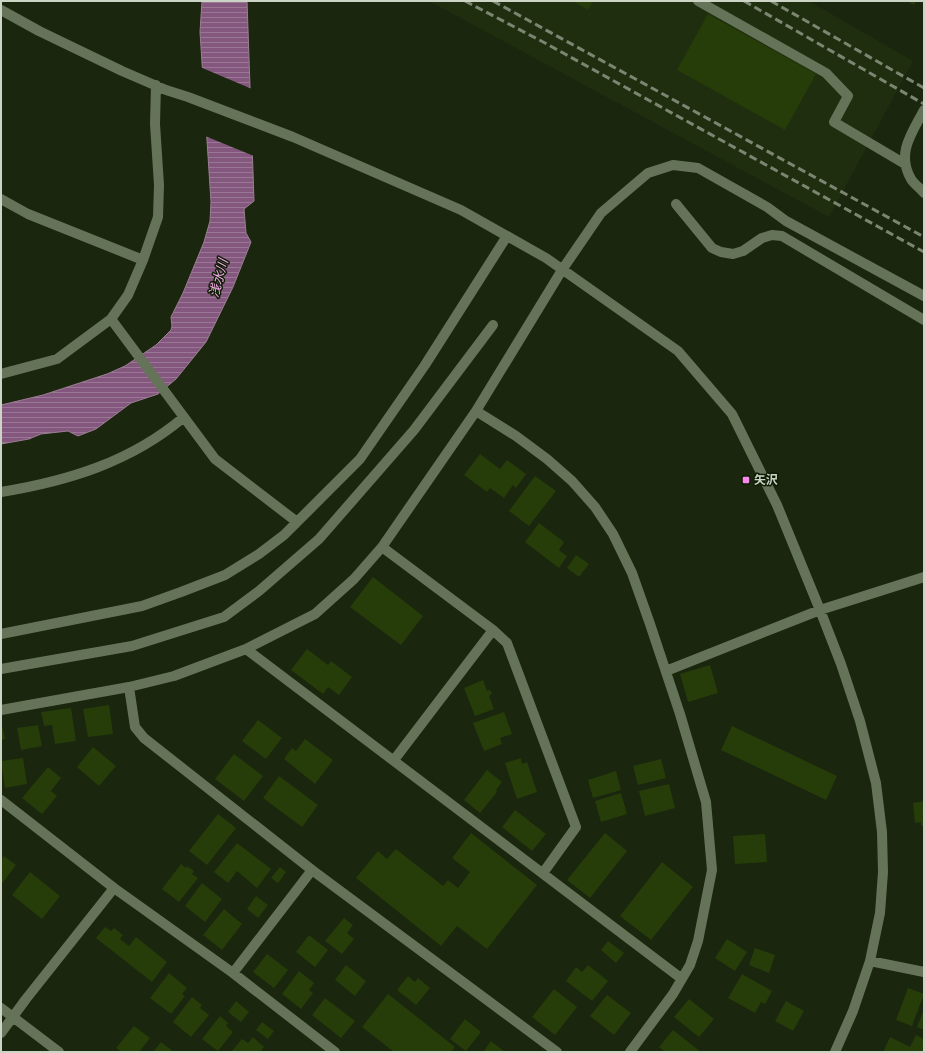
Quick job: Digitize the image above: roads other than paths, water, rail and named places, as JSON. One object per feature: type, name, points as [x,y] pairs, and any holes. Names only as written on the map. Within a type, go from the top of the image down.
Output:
[{"type":"street","points":[[698,1],[826,73],[848,96],[834,122],[905,164]]},
{"type":"street","points":[[1,10],[39,31],[122,72],[293,137],[461,210],[546,258],[678,351],[732,414],[777,506],[820,610],[841,664],[860,721],[876,783],[882,832],[883,872],[880,913],[870,961],[853,1011],[835,1052]]},
{"type":"street","points":[[1,374],[57,360],[111,319],[128,295],[143,260],[158,217],[159,185],[155,124],[156,85]]},
{"type":"street","points":[[924,110],[905,144],[905,164],[912,180],[924,193]]},
{"type":"street","points":[[1,710],[129,687],[174,676],[246,649],[315,614],[354,579],[382,546],[476,411],[562,270],[601,213],[648,173],[673,165],[698,168],[767,208],[786,221],[924,296]]},
{"type":"street","points":[[1,199],[28,214],[143,260]]},
{"type":"street","points":[[676,204],[712,248],[721,252],[733,254],[743,251],[762,238],[772,235],[782,236],[924,320]]},
{"type":"street","points":[[1,634],[142,606],[225,575],[259,554],[284,535],[360,459],[425,365],[507,236]]},
{"type":"street","points":[[111,319],[170,397],[214,459],[297,522]]},
{"type":"street","points":[[1,669],[132,646],[224,618],[259,591],[319,539],[414,430],[493,325]]},
{"type":"street","points":[[476,411],[516,436],[547,459],[572,481],[594,507],[613,534],[632,573],[666,671],[706,802],[712,870],[698,941],[690,965],[673,994],[630,1052]]},
{"type":"street","points":[[1,492],[40,486],[111,463],[143,446],[168,430],[184,417]]},
{"type":"street","points":[[382,546],[494,630],[507,643],[576,827],[543,873]]},
{"type":"street","points":[[666,671],[820,610],[924,577]]},
{"type":"street","points":[[394,760],[494,630]]},
{"type":"street","points":[[246,649],[682,978]]},
{"type":"street","points":[[129,687],[136,728],[144,738],[312,870],[556,1052]]},
{"type":"street","points":[[1,800],[114,888],[233,973],[335,1052]]},
{"type":"street","points":[[233,973],[312,870]]},
{"type":"street","points":[[1,1033],[114,888]]},
{"type":"street","points":[[870,961],[924,972]]},
{"type":"street","points":[[1,1008],[59,1052]]},
{"type":"water","name":"浅水川","points":[[202,1],[247,1],[254,201],[244,209],[246,233],[251,242],[233,287],[206,342],[176,379],[158,394],[131,403],[96,429],[78,436],[68,431],[41,434],[29,439],[1,444],[1,405],[43,395],[107,374],[125,366],[156,345],[171,330],[171,317],[183,293],[204,242],[210,221],[211,202],[200,32]]},
{"type":"railway","points":[[465,1],[545,43],[924,252]]},
{"type":"railway","points":[[493,1],[924,237]]},
{"type":"railway","points":[[744,1],[924,104]]},
{"type":"railway","points":[[771,1],[924,88]]},
{"type":"place","name":"矢沢","points":[[746,480]]}]
